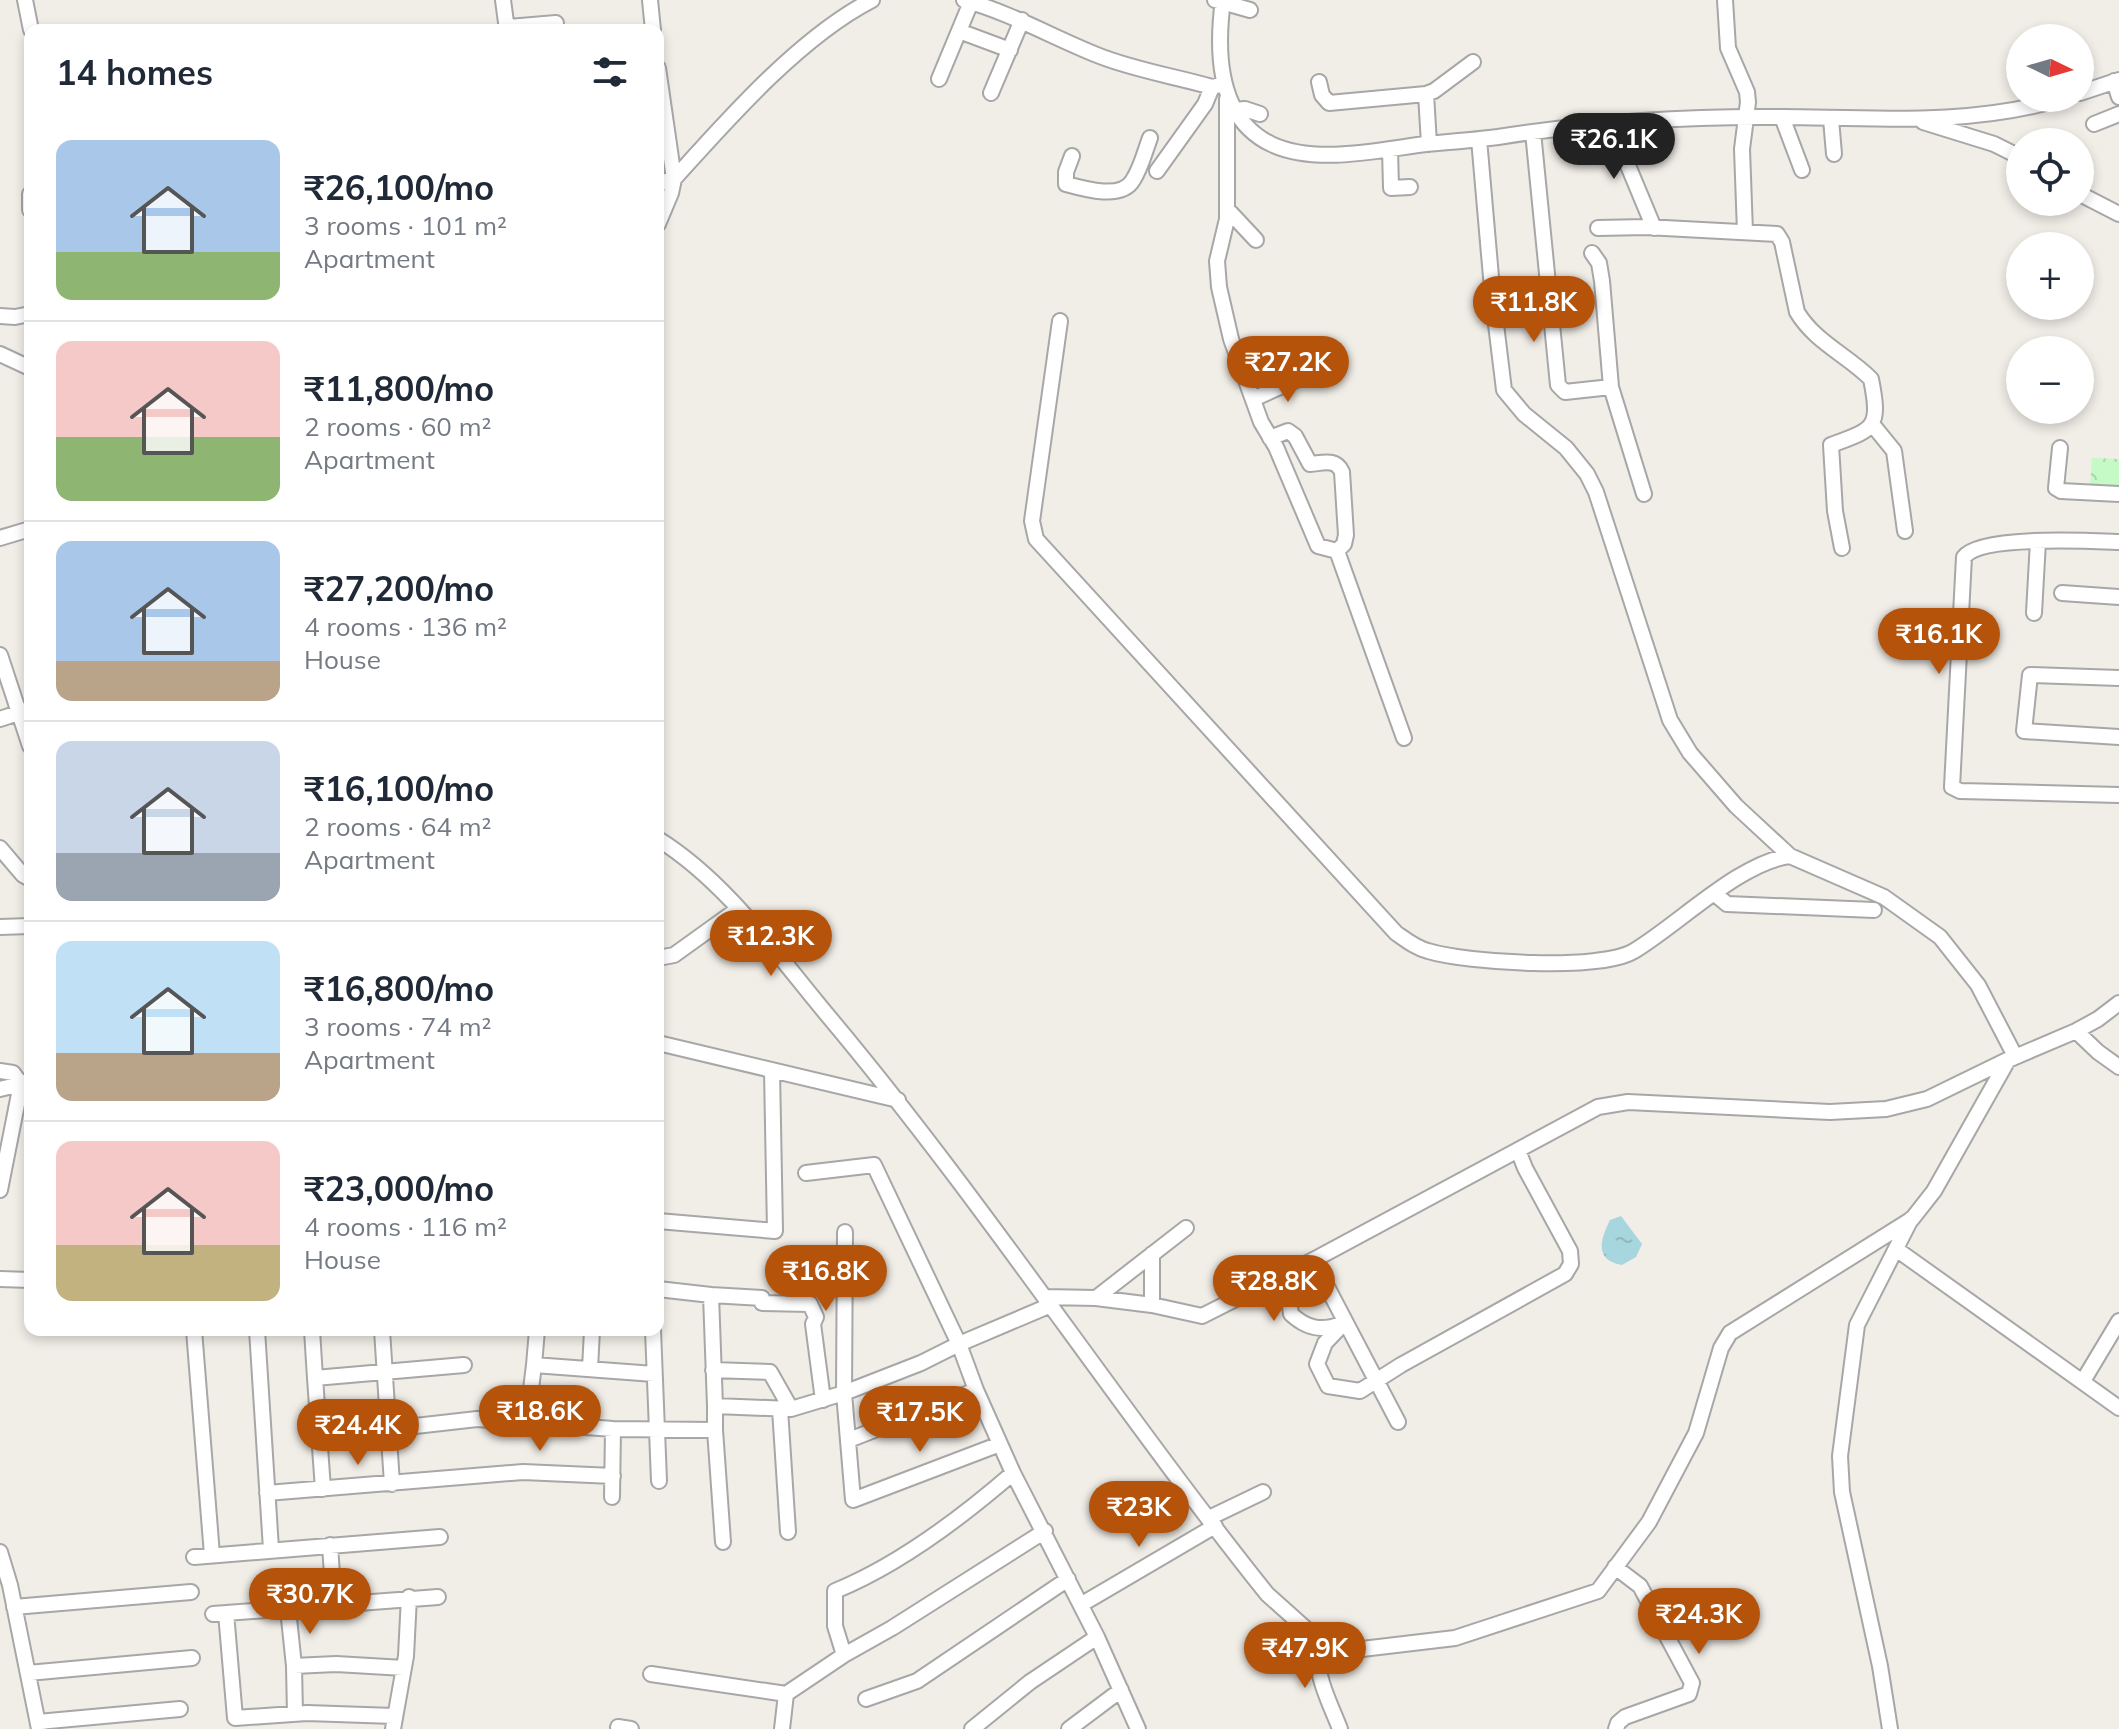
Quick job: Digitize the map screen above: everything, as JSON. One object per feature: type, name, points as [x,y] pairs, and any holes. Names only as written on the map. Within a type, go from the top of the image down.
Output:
[{"type":"street","points":[[25,0],[30,24]]},
{"type":"street","points":[[503,0],[506,24]]},
{"type":"street","points":[[650,0],[652,24]]},
{"type":"street","points":[[664,182],[674,179],[738,108],[815,39],[872,0]]},
{"type":"street","points":[[1725,0],[1728,48],[1747,92],[1742,149],[1745,232]]},
{"type":"street","points":[[939,79],[959,31],[967,1],[1022,20],[1099,56],[1224,95],[1245,109],[1260,114]]},
{"type":"street","points":[[1250,10],[1220,1],[1227,219],[1217,261],[1219,287],[1231,339],[1253,399],[1318,546],[1337,551]]},
{"type":"street","points":[[991,93],[1022,20]]},
{"type":"street","points":[[546,24],[556,23]]},
{"type":"street","points":[[959,31],[1010,50]]},
{"type":"street","points":[[1319,82],[1322,95],[1329,103],[1426,94],[1473,62]]},
{"type":"street","points":[[2094,88],[2117,80],[2119,97]]},
{"type":"street","points":[[1426,94],[1429,144]]},
{"type":"street","points":[[1157,171],[1205,104],[1224,95]]},
{"type":"street","points":[[1224,95],[1241,122],[1270,143],[1301,153],[1355,153],[1619,122],[1782,117],[1915,120],[2006,109]]},
{"type":"street","points":[[2094,124],[2119,114]]},
{"type":"street","points":[[1782,117],[1802,170]]},
{"type":"street","points":[[1831,119],[1834,154]]},
{"type":"street","points":[[1915,120],[2006,150]]},
{"type":"street","points":[[1619,122],[1624,156],[1654,228]]},
{"type":"street","points":[[664,128],[674,179],[664,210]]},
{"type":"street","points":[[1533,132],[1558,385],[1565,392],[1611,387]]},
{"type":"street","points":[[1072,156],[1066,172],[1066,184],[1084,189],[1123,189],[1133,183],[1146,136],[1174,148]]},
{"type":"street","points":[[1479,139],[1504,390],[1524,414],[1566,448],[1587,474],[1609,527],[1670,720],[1690,753],[1736,806],[1790,856],[1884,897],[1940,937],[1978,985],[2012,1058]]},
{"type":"street","points":[[1390,149],[1391,188],[1410,187]]},
{"type":"street","points":[[2094,201],[2119,214]]},
{"type":"street","points":[[1227,209],[1256,240]]},
{"type":"street","points":[[1598,228],[1777,234],[1782,242],[1797,312],[1802,321],[1826,345],[1871,379],[1872,424],[1894,451],[1905,531]]},
{"type":"street","points":[[1592,253],[1599,263],[1602,281],[1611,387],[1644,494]]},
{"type":"street","points":[[0,316],[24,315]]},
{"type":"street","points":[[1060,321],[1032,521],[1036,539],[1396,933],[1425,950],[1463,958],[1557,962],[1608,960],[1635,950],[1763,863],[1790,856]]},
{"type":"street","points":[[0,354],[24,365]]},
{"type":"street","points":[[1253,399],[1307,375]]},
{"type":"street","points":[[1842,548],[1835,511],[1831,445],[1863,434],[1872,424]]},
{"type":"street","points":[[1270,438],[1288,431],[1295,436],[1310,464],[1334,462],[1339,465],[1346,535],[1344,544],[1337,551]]},
{"type":"street","points":[[2060,448],[2056,488],[2061,491],[2119,494]]},
{"type":"street","points":[[0,538],[24,532]]},
{"type":"street","points":[[2119,542],[2038,541],[1974,549],[1964,557],[1952,787],[1960,791],[2119,795]]},
{"type":"street","points":[[2034,613],[2038,541]]},
{"type":"street","points":[[1337,551],[1404,738]]},
{"type":"street","points":[[2062,593],[2119,597]]},
{"type":"street","points":[[0,655],[24,711],[0,719]]},
{"type":"street","points":[[2119,678],[2030,675],[2024,722],[2024,731],[2119,737]]},
{"type":"street","points":[[664,835],[674,849]]},
{"type":"street","points":[[664,843],[738,909],[898,1100],[1267,1594],[1291,1619],[1315,1637],[1336,1646],[1362,1649],[1455,1638],[1598,1591],[1649,1522],[1696,1433],[1721,1348],[1730,1333],[1912,1219]]},
{"type":"street","points":[[0,848],[24,876]]},
{"type":"street","points":[[1715,894],[1727,904],[1874,910]]},
{"type":"street","points":[[664,957],[674,955],[738,909]]},
{"type":"street","points":[[0,927],[24,926]]},
{"type":"street","points":[[715,1406],[785,1409],[823,1400],[921,1363],[1048,1301],[1096,1298],[1152,1305],[1202,1316],[1314,1262],[1579,1115],[1612,1104],[1645,1102],[1830,1112],[1886,1109],[1927,1099],[2076,1031],[2119,1003]]},
{"type":"street","points":[[2076,1031],[2119,1067]]},
{"type":"street","points":[[664,1044],[898,1100]]},
{"type":"street","points":[[1890,1729],[1876,1645],[1842,1492],[1840,1456],[1857,1325],[1912,1219],[1934,1191],[2012,1058]]},
{"type":"street","points":[[0,1071],[13,1073],[24,1081]]},
{"type":"street","points":[[664,1222],[775,1231],[772,1071]]},
{"type":"street","points":[[0,1089],[24,1083]]},
{"type":"street","points":[[0,1190],[24,1090]]},
{"type":"street","points":[[1345,1322],[1325,1343],[1317,1364],[1328,1386],[1360,1391],[1547,1286],[1569,1270],[1570,1251],[1518,1150]]},
{"type":"street","points":[[806,1173],[874,1165],[959,1344],[1013,1473],[1082,1604],[1138,1729]]},
{"type":"street","points":[[1096,1298],[1186,1228]]},
{"type":"street","points":[[845,1232],[844,1393],[853,1500],[1000,1444]]},
{"type":"street","points":[[1896,1249],[2119,1408]]},
{"type":"street","points":[[1152,1254],[1152,1305]]},
{"type":"street","points":[[1314,1262],[1398,1422]]},
{"type":"street","points":[[1314,1262],[1291,1289],[1291,1314],[1310,1327],[1325,1329],[1345,1322]]},
{"type":"street","points":[[0,1279],[24,1280]]},
{"type":"street","points":[[664,1290],[810,1304],[816,1317],[813,1324],[823,1400]]},
{"type":"street","points":[[711,1295],[715,1430],[723,1542]]},
{"type":"street","points":[[2083,1381],[2117,1316]]},
{"type":"street","points":[[194,1336],[212,1555]]},
{"type":"street","points":[[257,1336],[271,1549]]},
{"type":"street","points":[[312,1336],[323,1489]]},
{"type":"street","points":[[382,1336],[392,1484]]},
{"type":"street","points":[[527,1421],[536,1336]]},
{"type":"street","points":[[590,1369],[592,1336]]},
{"type":"street","points":[[653,1336],[659,1481]]},
{"type":"street","points":[[315,1378],[464,1365]]},
{"type":"street","points":[[534,1365],[654,1374]]},
{"type":"street","points":[[713,1370],[770,1372],[785,1409],[788,1532]]},
{"type":"street","points":[[849,1440],[976,1390]]},
{"type":"street","points":[[389,1429],[477,1419],[613,1429],[715,1430]]},
{"type":"street","points":[[612,1497],[613,1429]]},
{"type":"street","points":[[267,1493],[523,1472],[613,1476]]},
{"type":"street","points":[[844,1655],[835,1626],[835,1591],[870,1577],[972,1508],[1013,1473]]},
{"type":"street","points":[[1082,1604],[1263,1492]]},
{"type":"street","points":[[651,1674],[786,1694],[1045,1531]]},
{"type":"street","points":[[194,1557],[440,1537]]},
{"type":"street","points":[[330,1545],[334,1605]]},
{"type":"street","points":[[0,1552],[39,1725],[180,1709]]},
{"type":"street","points":[[1615,1567],[1640,1586],[1692,1683],[1689,1694],[1625,1717],[1616,1729]]},
{"type":"street","points":[[866,1699],[917,1681],[1068,1579]]},
{"type":"street","points":[[14,1607],[191,1592]]},
{"type":"street","points":[[409,1597],[404,1668],[394,1723],[295,1714],[245,1723],[235,1718],[220,1613],[409,1597],[438,1597]]},
{"type":"street","points":[[288,1609],[295,1714]]},
{"type":"street","points":[[972,1729],[1030,1682],[1097,1637]]},
{"type":"street","points":[[1315,1637],[1320,1654],[1320,1676],[1340,1729]]},
{"type":"street","points":[[28,1673],[192,1658]]},
{"type":"street","points":[[294,1666],[336,1664],[404,1668]]},
{"type":"street","points":[[1069,1729],[1121,1690]]},
{"type":"street","points":[[782,1729],[786,1694]]},
{"type":"green space","points":[[2092,458],[2119,459],[2119,490],[2090,488]]},
{"type":"water","points":[[1621,1216],[1642,1244],[1636,1257],[1622,1265],[1607,1259],[1602,1248],[1610,1220]]}]
